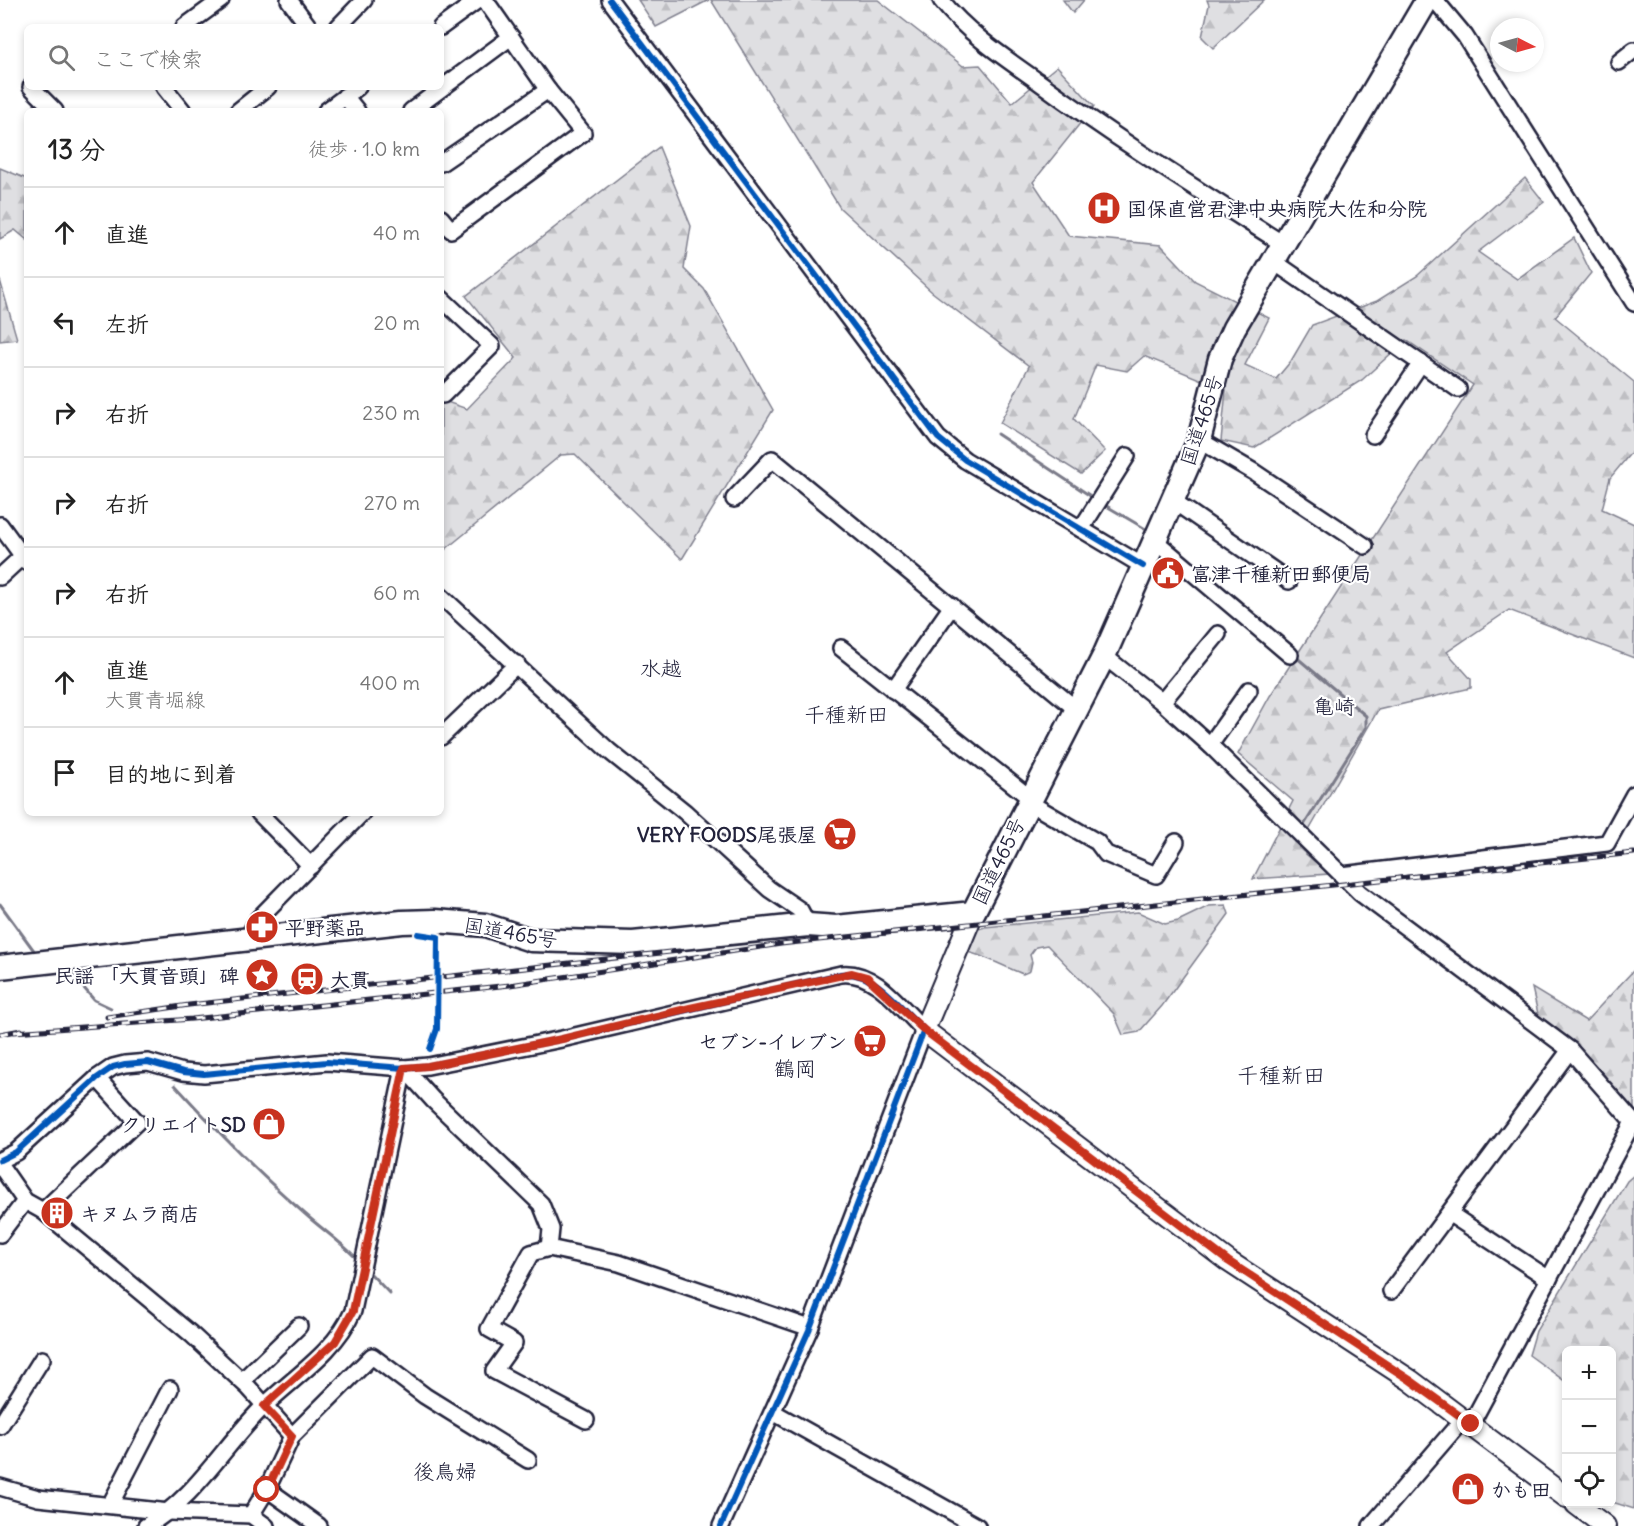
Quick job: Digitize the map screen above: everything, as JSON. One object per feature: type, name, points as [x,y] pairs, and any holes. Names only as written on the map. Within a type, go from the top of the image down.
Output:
[{"type":"highway","name":"国道465号","points":[[0,967],[247,939],[435,921],[485,925],[531,940],[633,943],[808,925],[836,927],[973,913],[1104,656],[1199,440],[1220,359],[1234,328],[1425,2]]},
{"type":"main road","points":[[973,913],[924,1030],[1228,1261],[1468,1421],[1562,1494]]},
{"type":"main road","points":[[1582,1508],[1605,1526]]},
{"type":"street","points":[[188,24],[221,0]]},
{"type":"street","points":[[289,0],[307,24]]},
{"type":"street","points":[[341,24],[364,0]]},
{"type":"street","points":[[444,25],[478,0]]},
{"type":"street","points":[[444,222],[451,230],[583,133],[549,90],[485,0]]},
{"type":"street","points":[[610,0],[938,438],[965,460],[1143,566]]},
{"type":"street","points":[[941,0],[952,14],[984,41],[1278,253],[1458,389]]},
{"type":"street","points":[[1425,2],[1465,36],[1634,303]]},
{"type":"street","points":[[444,87],[511,37]]},
{"type":"street","points":[[1619,62],[1634,50]]},
{"type":"street","points":[[34,90],[52,108]]},
{"type":"street","points":[[166,90],[181,108]]},
{"type":"street","points":[[242,108],[264,90]]},
{"type":"street","points":[[330,108],[353,90],[356,108]]},
{"type":"street","points":[[415,108],[439,90]]},
{"type":"street","points":[[444,161],[549,90]]},
{"type":"street","points":[[444,301],[492,346],[444,394]]},
{"type":"street","points":[[1373,435],[1421,363]]},
{"type":"street","points":[[1199,440],[1254,471],[1365,546]]},
{"type":"street","points":[[1081,529],[1127,456]]},
{"type":"street","points":[[734,499],[772,459],[1076,709]]},
{"type":"street","points":[[1172,500],[1289,581]]},
{"type":"street","points":[[0,525],[24,556]]},
{"type":"street","points":[[1154,540],[1290,655]]},
{"type":"street","points":[[0,577],[24,558]]},
{"type":"street","points":[[444,599],[609,751],[685,812],[769,889],[800,910],[808,925]]},
{"type":"street","points":[[893,690],[952,606]]},
{"type":"street","points":[[1162,702],[1218,634]]},
{"type":"street","points":[[841,648],[1029,800],[1097,842],[1106,854],[1156,875],[1176,842]]},
{"type":"street","points":[[1104,656],[1162,702],[1210,745],[1342,875],[1396,923],[1570,1050],[1634,1123],[1468,1421],[1371,1526]]},
{"type":"street","points":[[444,734],[517,664]]},
{"type":"street","points":[[1210,745],[1249,690]]},
{"type":"street","points":[[1342,875],[1607,843],[1634,794]]},
{"type":"street","points":[[262,816],[311,866]]},
{"type":"street","points":[[247,939],[258,919],[359,816]]},
{"type":"street","points":[[0,1160],[16,1152],[97,1078],[113,1067],[148,1062],[183,1072],[204,1074],[327,1062],[404,1068],[428,1066],[562,1039],[702,1005],[852,973],[867,977],[924,1030],[810,1328],[721,1526]]},
{"type":"street","points":[[1391,1291],[1570,1050]]},
{"type":"street","points":[[404,1068],[433,1100],[541,1204],[551,1229],[549,1248]]},
{"type":"street","points":[[146,1526],[169,1512],[264,1406],[335,1342],[353,1311],[404,1068]]},
{"type":"street","points":[[43,1211],[137,1122],[97,1078]]},
{"type":"street","points":[[0,1165],[25,1201],[43,1211],[191,1334],[242,1381],[292,1436]]},
{"type":"street","points":[[0,1234],[25,1201]]},
{"type":"street","points":[[1450,1214],[1549,1279]]},
{"type":"street","points":[[586,1420],[494,1371],[514,1343],[489,1329],[531,1253],[549,1248],[619,1263],[810,1328]]},
{"type":"street","points":[[242,1381],[299,1326]]},
{"type":"street","points":[[251,1515],[267,1490],[292,1436],[372,1356],[426,1396],[528,1460]]},
{"type":"street","points":[[0,1426],[42,1359]]},
{"type":"street","points":[[110,1505],[170,1389]]},
{"type":"street","points":[[773,1412],[977,1526]]},
{"type":"street","points":[[0,1487],[38,1497],[169,1512],[207,1520],[251,1515],[266,1526]]},
{"type":"street","points":[[267,1490],[319,1526]]},
{"type":"green space","points":[[638,0],[709,0],[656,27]]},
{"type":"green space","points":[[711,0],[878,0],[963,66],[980,65],[1012,103],[1057,66],[1094,106],[1033,182],[1069,236],[1161,245],[1195,281],[1269,318],[1245,365],[1276,379],[1291,361],[1312,325],[1377,301],[1417,276],[1525,178],[1544,202],[1478,252],[1517,279],[1574,238],[1591,273],[1555,317],[1634,382],[1634,449],[1610,478],[1602,509],[1634,524],[1634,658],[1509,610],[1447,652],[1471,679],[1471,688],[1378,710],[1299,848],[1329,874],[1253,879],[1293,801],[1238,754],[1270,696],[1473,385],[1406,340],[1362,380],[1254,448],[1221,441],[1226,390],[1144,356],[1127,371],[1096,365],[1074,419],[1105,451],[1081,474],[1000,423],[1029,366],[932,292],[840,208]]},
{"type":"green space","points":[[1063,0],[1084,0],[1073,13]]},
{"type":"green space","points":[[1207,0],[1264,0],[1213,48],[1202,37],[1209,5]]},
{"type":"green space","points":[[659,147],[691,226],[684,269],[704,289],[773,410],[682,559],[575,454],[561,455],[444,551],[444,401],[467,409],[516,358],[466,296]]},
{"type":"green space","points":[[0,168],[24,178],[24,238],[15,230],[0,239]]},
{"type":"green space","points":[[0,280],[17,339],[0,341]]},
{"type":"green space","points":[[1226,905],[1229,914],[1162,1006],[1139,1032],[1123,1035],[1114,1014],[1047,945],[1036,947],[1030,955],[1032,962],[1030,971],[1023,974],[967,952],[972,931],[985,927],[1138,912],[1165,924],[1178,921],[1209,906]]},
{"type":"green space","points":[[1634,970],[1634,1117],[1539,1018],[1532,988],[1586,1021]]},
{"type":"green space","points":[[1634,1175],[1634,1509],[1616,1503],[1616,1346],[1562,1346],[1562,1379],[1529,1355],[1536,1331],[1627,1181]]},
{"type":"waterway","points":[[997,434],[1095,499]]},
{"type":"waterway","points":[[1103,504],[1149,531]]},
{"type":"waterway","points":[[1295,656],[1366,716],[1366,727],[1304,825]]},
{"type":"waterway","points":[[0,904],[35,952]]},
{"type":"waterway","points":[[58,971],[73,975],[94,1000],[111,1008]]},
{"type":"waterway","points":[[175,1085],[254,1167],[357,1259]]},
{"type":"waterway","points":[[369,1272],[390,1294]]},
{"type":"railway","points":[[14,1032],[192,1019],[510,985],[781,944],[1634,853]]},
{"type":"railway","points":[[107,1017],[189,1005],[679,951]]},
{"type":"railway","points":[[0,1034],[21,1030]]},
{"type":"cycle path","points":[[610,0],[938,438],[965,460],[1143,566]]},
{"type":"cycle path","points":[[418,934],[438,937],[437,1029],[430,1049]]},
{"type":"cycle path","points":[[0,1160],[16,1152],[97,1078],[113,1067],[125,1064],[148,1062],[183,1072],[204,1074],[327,1062],[404,1068],[428,1066],[562,1039],[841,974],[853,974],[865,978],[887,992],[924,1030],[810,1328],[721,1526]]},
{"type":"place","name":"国保直営君津中央病院大佐和分院","points":[[1104,208]]},
{"type":"place","name":"富津千種新田郵便局","points":[[1168,573]]},
{"type":"place","name":"VERY FOODS尾張屋","points":[[840,834]]},
{"type":"place","name":"平野薬品","points":[[262,927]]},
{"type":"place","name":"民謡 「大貫音頭」碑","points":[[262,975]]},
{"type":"place","name":"大貫","points":[[307,979]]},
{"type":"place","name":"セブン-イレブン","points":[[870,1041]]},
{"type":"place","name":"クリエイトSD","points":[[269,1124]]},
{"type":"place","name":"キヌムラ商店","points":[[57,1213]]},
{"type":"place","name":"かも田","points":[[1468,1489]]},
{"type":"district","name":"水越","points":[[661,668]]},
{"type":"district","name":"亀崎","points":[[1334,706]]},
{"type":"district","name":"千種新田","points":[[846,714]]},
{"type":"district","name":"鶴岡","points":[[795,1068]]},
{"type":"district","name":"千種新田","points":[[1281,1075]]},
{"type":"district","name":"後鳥婦","points":[[445,1471]]},
{"type":"route","points":[[267,1490],[292,1436],[264,1406],[335,1342],[353,1311],[398,1106],[404,1068],[428,1066],[562,1039],[690,1008],[852,973],[867,977],[924,1030],[1228,1261],[1410,1380],[1471,1424]]}]
